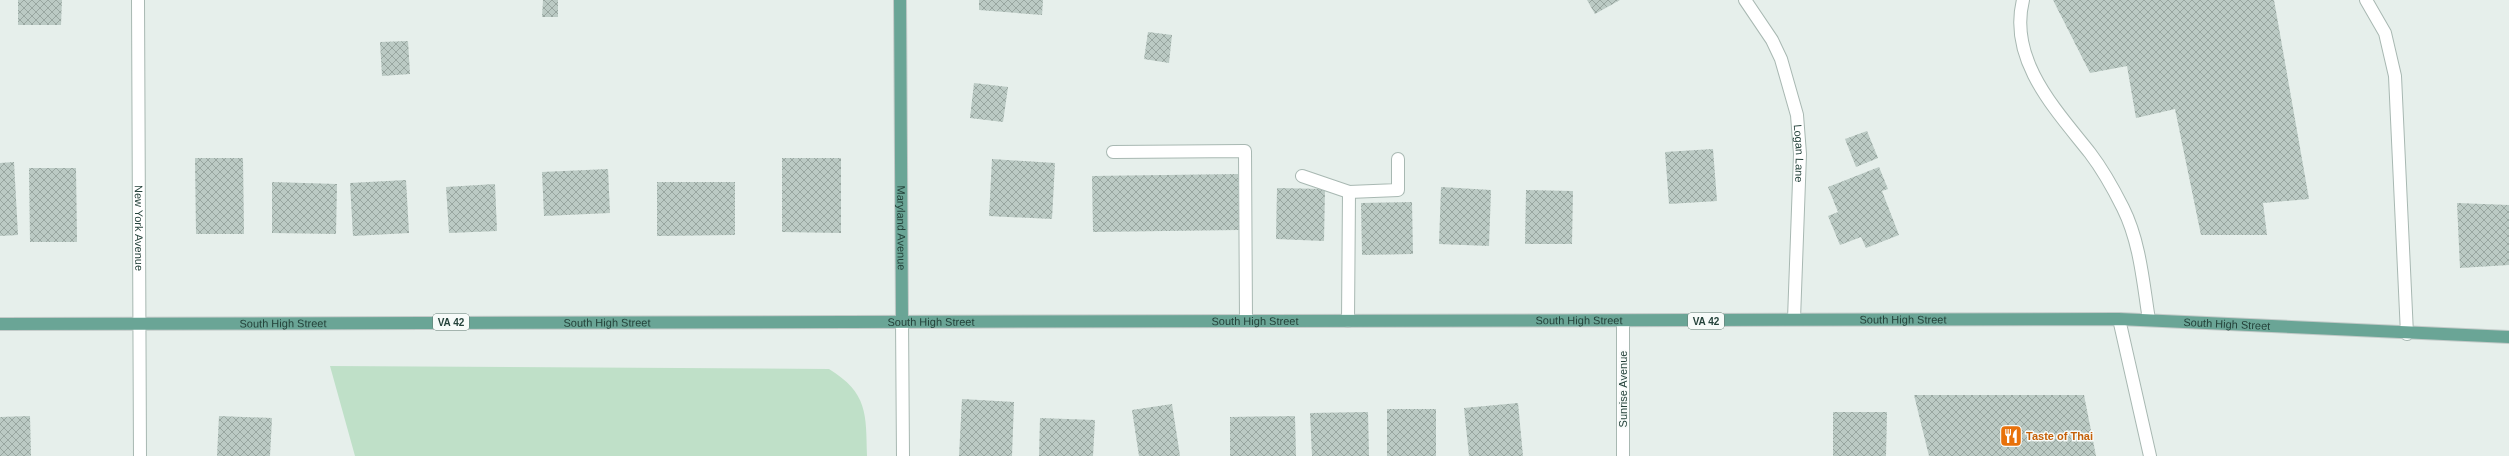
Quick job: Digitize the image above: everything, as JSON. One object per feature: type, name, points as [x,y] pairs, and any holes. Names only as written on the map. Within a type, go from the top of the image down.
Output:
[{"type":"main road","name":"Maryland Avenue","points":[[900,0],[902,320]]},
{"type":"main road","name":"South High Street","points":[[0,324],[902,320],[1622,322],[1794,319],[2119,319],[2407,334],[2509,337]]},
{"type":"street","name":"New York Avenue","points":[[138,0],[138,324],[140,456]]},
{"type":"street","name":"Logan Lane","points":[[1745,0],[1772,40],[1781,59],[1797,115],[1800,154],[1794,319]]},
{"type":"street","points":[[2023,0],[2019,22],[2023,48],[2046,96],[2063,122],[2102,171],[2124,209],[2139,254],[2149,320]]},
{"type":"street","points":[[2366,0],[2385,33],[2395,76],[2407,334]]},
{"type":"street","points":[[1113,152],[1245,151],[1246,321]]},
{"type":"street","points":[[1302,176],[1349,192],[1398,190],[1398,159]]},
{"type":"street","points":[[1348,321],[1349,192]]},
{"type":"street","points":[[2119,319],[2150,456]]},
{"type":"street","name":"Maryland Avenue","points":[[902,320],[903,456]]},
{"type":"street","name":"Sunrise Avenue","points":[[1622,322],[1623,456]]},
{"type":"green space","points":[[330,366],[829,369],[842,378],[858,396],[865,416],[867,456],[355,456]]},
{"type":"building","points":[[18,0],[62,0],[61,25],[18,25]]},
{"type":"building","points":[[543,0],[558,0],[558,17],[542,17]]},
{"type":"building","points":[[979,0],[1043,0],[1042,15],[979,10]]},
{"type":"building","points":[[1587,0],[1620,0],[1595,14]]},
{"type":"building","points":[[2053,0],[2274,0],[2309,199],[2263,203],[2267,235],[2201,235],[2175,109],[2136,118],[2127,66],[2090,73]]},
{"type":"building","points":[[1148,32],[1172,35],[1169,63],[1144,59]]},
{"type":"building","points":[[408,41],[410,74],[382,76],[380,42]]},
{"type":"building","points":[[974,83],[1008,87],[1003,122],[970,118]]},
{"type":"building","points":[[1867,131],[1878,158],[1856,167],[1845,139]]},
{"type":"building","points":[[1713,149],[1717,201],[1669,204],[1665,152]]},
{"type":"building","points":[[195,158],[243,158],[244,234],[196,234]]},
{"type":"building","points":[[782,158],[841,158],[841,233],[782,232]]},
{"type":"building","points":[[992,159],[1055,163],[1052,219],[989,216]]},
{"type":"building","points":[[14,162],[18,235],[0,236],[0,163]]},
{"type":"building","points":[[1879,167],[1888,189],[1882,191],[1899,235],[1866,248],[1861,237],[1840,245],[1828,216],[1838,212],[1828,187]]},
{"type":"building","points":[[29,168],[76,168],[77,242],[30,242]]},
{"type":"building","points":[[608,169],[610,213],[544,216],[542,172]]},
{"type":"building","points":[[1238,174],[1239,230],[1093,232],[1092,176]]},
{"type":"building","points":[[406,180],[409,233],[353,236],[350,183]]},
{"type":"building","points":[[272,182],[337,184],[336,234],[272,233]]},
{"type":"building","points":[[657,182],[735,182],[735,235],[657,236]]},
{"type":"building","points":[[495,184],[497,231],[449,233],[446,187]]},
{"type":"building","points":[[1441,187],[1491,190],[1489,246],[1439,244]]},
{"type":"building","points":[[1277,188],[1325,189],[1324,241],[1276,239]]},
{"type":"building","points":[[1526,190],[1573,191],[1572,244],[1525,244]]},
{"type":"building","points":[[1412,202],[1413,254],[1362,255],[1361,203]]},
{"type":"building","points":[[2457,203],[2509,205],[2509,265],[2460,268]]},
{"type":"building","points":[[1914,395],[2084,395],[2096,456],[1929,456]]},
{"type":"building","points":[[962,399],[1014,402],[1012,456],[959,456]]},
{"type":"building","points":[[1518,403],[1523,456],[1469,456],[1464,408]]},
{"type":"building","points":[[1172,404],[1180,456],[1139,456],[1132,410]]},
{"type":"building","points":[[1387,409],[1436,409],[1436,456],[1387,456]]},
{"type":"building","points":[[1368,412],[1369,456],[1312,456],[1310,413]]},
{"type":"building","points":[[1833,412],[1887,412],[1886,456],[1833,456]]},
{"type":"building","points":[[30,416],[31,456],[0,456],[0,417]]},
{"type":"building","points":[[219,416],[272,418],[270,456],[217,456]]},
{"type":"building","points":[[1295,416],[1296,456],[1230,456],[1230,417]]},
{"type":"building","points":[[1040,418],[1095,420],[1093,456],[1039,456]]},
{"type":"place","name":"Taste of Thai","points":[[2011,436]]}]
